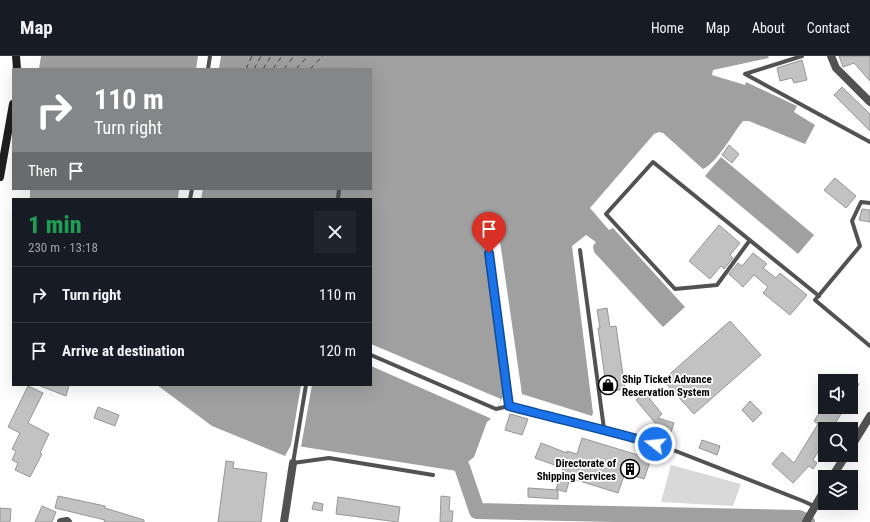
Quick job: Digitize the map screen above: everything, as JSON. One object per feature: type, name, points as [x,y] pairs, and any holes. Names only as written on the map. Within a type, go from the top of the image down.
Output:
[{"type":"main road","points":[[16,56],[17,68]]},
{"type":"main road","points":[[0,177],[12,110]]},
{"type":"street","points":[[831,56],[836,68],[870,102]]},
{"type":"street","points":[[858,436],[870,416]]},
{"type":"street","points":[[284,522],[293,463]]},
{"type":"street","points":[[806,522],[818,500]]},
{"type":"street","points":[[61,522],[68,522]]},
{"type":"lane","points":[[208,68],[210,56]]},
{"type":"lane","points":[[802,56],[745,74],[870,142]]},
{"type":"lane","points":[[750,240],[716,286],[675,289],[606,214],[653,162],[750,240],[819,296]]},
{"type":"lane","points":[[870,203],[862,202],[852,222],[860,246],[815,300],[870,346]]},
{"type":"lane","points":[[580,250],[604,429]]},
{"type":"lane","points":[[489,253],[509,406]]},
{"type":"lane","points":[[372,355],[496,409],[509,406],[573,423],[604,429],[668,448],[803,501],[812,510]]},
{"type":"lane","points":[[306,386],[293,463],[329,458],[433,475]]},
{"type":"shaded area","points":[[41,56],[768,56],[769,58],[713,70],[712,75],[745,85],[746,82],[797,106],[794,112],[815,125],[805,144],[749,121],[743,121],[714,161],[703,169],[663,133],[659,132],[654,134],[590,208],[609,230],[613,228],[685,307],[663,327],[594,252],[593,246],[596,242],[586,235],[572,246],[593,413],[592,416],[522,394],[505,394],[493,416],[487,422],[474,457],[457,471],[291,445],[285,456],[212,426],[158,386],[372,386],[372,198],[30,198],[30,190],[372,190],[372,68],[39,68]]},
{"type":"shaded area","points":[[721,157],[814,235],[798,254],[705,176]]},
{"type":"shaded area","points":[[671,465],[741,484],[733,506],[661,502]]},
{"type":"pier","points":[[198,56],[221,56],[219,68],[196,68]]},
{"type":"pier","points":[[179,190],[203,190],[201,198],[178,198]]},
{"type":"pier","points":[[495,239],[500,243],[501,248],[522,394],[505,394],[485,250],[485,244],[488,240]]},
{"type":"pier","points":[[372,344],[501,399],[492,419],[372,366]]},
{"type":"pier","points":[[301,386],[312,386],[301,447],[291,445]]},
{"type":"building","points":[[839,56],[870,56],[870,81],[854,63],[843,67]]},
{"type":"building","points":[[802,60],[807,80],[794,83],[792,78],[780,81],[777,68]]},
{"type":"building","points":[[842,87],[870,114],[870,131],[834,95]]},
{"type":"building","points":[[729,145],[739,154],[732,163],[722,155]]},
{"type":"building","points":[[835,178],[856,196],[846,208],[824,190]]},
{"type":"building","points":[[862,209],[870,210],[870,222],[859,220]]},
{"type":"building","points":[[719,225],[740,243],[730,255],[733,258],[724,269],[721,266],[710,279],[689,261]]},
{"type":"building","points":[[753,253],[767,264],[763,268],[776,278],[780,273],[807,295],[790,315],[763,293],[768,287],[754,275],[743,287],[729,274],[738,263],[742,266]]},
{"type":"building","points":[[607,308],[610,327],[616,326],[625,389],[607,392],[597,310]]},
{"type":"building","points":[[730,321],[761,355],[694,414],[663,380]]},
{"type":"building","points":[[28,386],[43,393],[28,423],[49,434],[40,453],[42,454],[30,477],[15,470],[18,463],[12,460],[16,451],[12,449],[20,433],[8,427]]},
{"type":"building","points":[[41,386],[69,386],[66,396]]},
{"type":"building","points":[[645,393],[662,414],[658,418],[674,423],[670,435],[654,430],[656,424],[636,400]]},
{"type":"building","points":[[750,401],[762,413],[753,422],[742,410]]},
{"type":"building","points":[[98,407],[119,415],[115,426],[94,418]]},
{"type":"building","points":[[510,414],[528,419],[522,435],[505,430]]},
{"type":"building","points":[[818,414],[841,414],[836,422],[818,422],[818,424],[814,421]]},
{"type":"building","points":[[818,424],[818,452],[813,460],[817,463],[813,469],[809,466],[793,483],[772,464],[782,452],[794,463]]},
{"type":"building","points":[[582,438],[651,459],[644,479],[625,473],[618,493],[570,478],[566,492],[556,489],[563,468],[535,458],[541,443],[567,453],[567,451],[577,454]]},
{"type":"building","points":[[702,440],[720,446],[717,455],[699,448]]},
{"type":"building","points":[[226,461],[234,462],[233,468],[267,473],[261,522],[218,522]]},
{"type":"building","points":[[528,488],[558,490],[558,499],[528,497]]},
{"type":"building","points":[[58,496],[105,506],[105,508],[144,520],[144,522],[104,522],[105,520],[55,508]]},
{"type":"building","points":[[441,496],[450,497],[449,511],[453,511],[452,522],[440,522]]},
{"type":"building","points":[[338,497],[400,507],[398,522],[336,514]]},
{"type":"building","points":[[314,502],[323,504],[322,511],[312,509]]},
{"type":"building","points":[[42,506],[56,512],[52,522],[35,522]]},
{"type":"building","points":[[0,508],[11,509],[10,522],[0,522]]},
{"type":"waterway","points":[[462,467],[477,511],[799,518],[807,522]]},
{"type":"ferry route","points":[[246,68],[252,56]]},
{"type":"ferry route","points":[[255,68],[261,56]]},
{"type":"ferry route","points":[[264,68],[271,56]]},
{"type":"ferry route","points":[[274,68],[282,56]]},
{"type":"ferry route","points":[[285,68],[294,56]]},
{"type":"ferry route","points":[[297,68],[308,56]]},
{"type":"ferry route","points":[[311,68],[323,56]]},
{"type":"place","name":"Ship Ticket Advance Reservation System","points":[[608,385]]},
{"type":"place","name":"Directorate of Shipping Services","points":[[630,469]]},
{"type":"route","points":[[489,253],[509,406],[573,423],[604,429],[655,444]]}]
